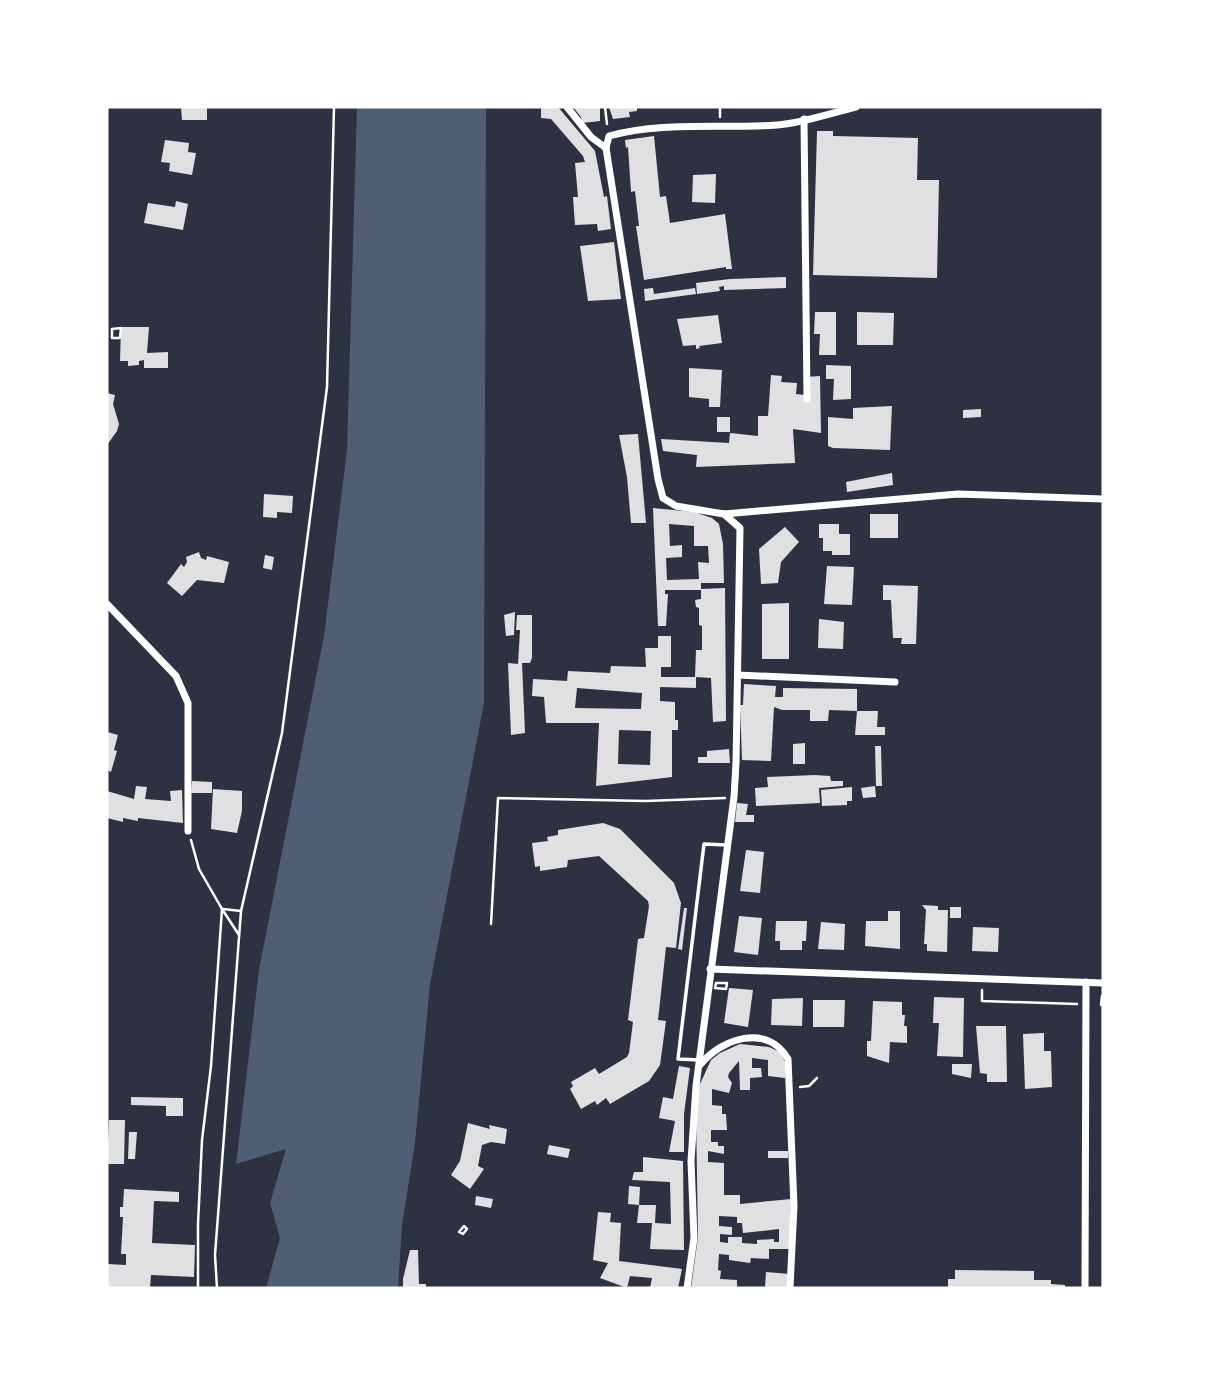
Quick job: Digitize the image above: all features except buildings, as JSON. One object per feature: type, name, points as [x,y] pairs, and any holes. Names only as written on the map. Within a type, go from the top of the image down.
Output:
[{"type":"street","points":[[567,107],[591,137],[606,148]]},
{"type":"street","points":[[856,107],[780,125],[691,127],[621,132],[608,136],[606,148],[657,479],[663,498],[676,506],[724,514],[958,494],[1103,499]]},
{"type":"street","points":[[804,119],[807,399]]},
{"type":"street","points":[[687,1288],[694,1237],[692,1124],[734,797],[740,528],[724,514]]},
{"type":"street","points":[[107,604],[176,676],[188,703],[188,831]]},
{"type":"street","points":[[738,675],[895,682]]},
{"type":"street","points":[[710,970],[1103,983]]},
{"type":"street","points":[[1085,1288],[1086,982]]},
{"type":"street","points":[[699,1062],[716,1048],[746,1038],[763,1039],[780,1046],[788,1059],[794,1206],[790,1288]]},
{"type":"lane","points":[[699,1062],[678,1059],[704,844],[727,845]]},
{"type":"path","points":[[218,1288],[215,1255],[241,911],[282,733],[327,387],[334,107]]},
{"type":"path","points":[[605,107],[608,136]]},
{"type":"path","points":[[491,924],[498,798],[646,801],[734,797]]},
{"type":"path","points":[[188,831],[200,869],[239,936]]},
{"type":"path","points":[[222,909],[241,911]]},
{"type":"path","points":[[198,1288],[202,1140],[211,1066],[222,909]]},
{"type":"path","points":[[982,980],[982,1001],[1083,1004]]},
{"type":"path","points":[[1102,996],[1103,1288]]},
{"type":"path","points":[[1097,1005],[1103,1005]]},
{"type":"path","points":[[788,1088],[808,1086],[817,1078]]},
{"type":"path","points":[[1097,1103],[1102,1104]]},
{"type":"water","points":[[357,107],[486,107],[484,703],[430,984],[415,1143],[402,1225],[398,1288],[266,1288],[280,1238],[270,1203],[286,1149],[236,1164],[259,970],[324,636],[347,450]]}]
